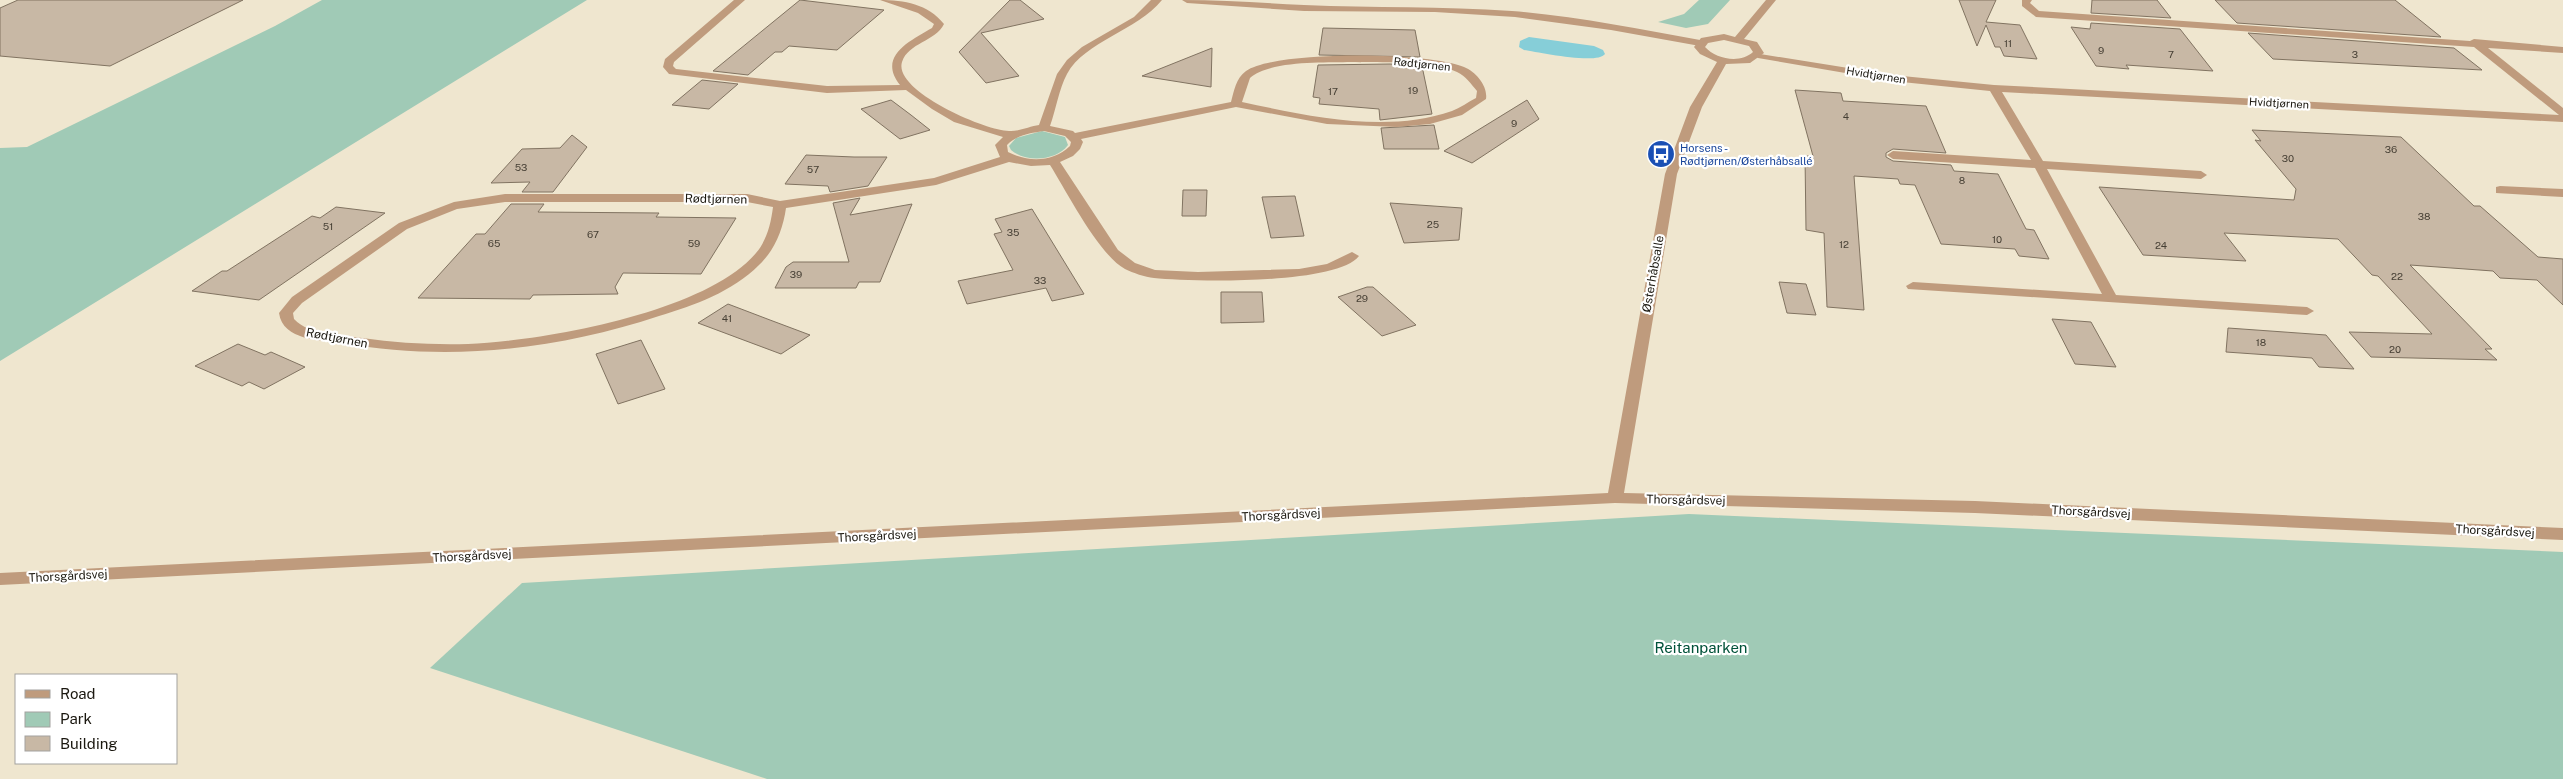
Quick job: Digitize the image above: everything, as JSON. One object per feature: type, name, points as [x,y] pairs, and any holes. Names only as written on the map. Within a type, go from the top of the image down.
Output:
[{"type":"street","points":[[740,0],[669,61],[668,67],[674,72],[691,75],[812,87],[860,90],[908,87]]},
{"type":"street","points":[[885,0],[914,7],[934,18],[939,24],[936,30],[899,57],[896,73],[908,87],[942,111],[968,124],[1010,136]]},
{"type":"street","points":[[1044,128],[1062,74],[1071,62],[1086,49],[1137,19],[1157,0]]},
{"type":"street","points":[[1188,0],[1435,9],[1515,14],[1611,26],[1700,43],[1714,38],[1738,39],[1753,44],[1758,49],[1758,55],[1749,60],[1723,60],[1702,51],[1699,47],[1700,43]]},
{"type":"street","points":[[1738,39],[1771,0]]},
{"type":"street","points":[[2027,0],[2025,4],[2036,14],[2474,42],[2563,50]]},
{"type":"street","points":[[2474,42],[2563,113]]},
{"type":"street","name":"Hvidtjørnen","points":[[1758,55],[1892,78],[1994,88],[2563,119]]},
{"type":"street","name":"Rødtjørnen","points":[[1074,137],[1236,104],[1287,116],[1326,121],[1424,122],[1444,118],[1472,107],[1481,99],[1482,91],[1469,74],[1446,65],[1384,60],[1314,59],[1285,61],[1251,72],[1242,80],[1236,104]]},
{"type":"street","name":"Østerhåbsalle","points":[[1615,498],[1671,174],[1696,107],[1723,60]]},
{"type":"street","points":[[1994,88],[2039,164],[2111,298]]},
{"type":"street","points":[[1044,128],[1062,130],[1074,137],[1076,147],[1072,152],[1053,161],[1029,163],[1009,158],[1001,150],[1001,144],[1010,136],[1032,129],[1044,128]]},
{"type":"street","points":[[1893,155],[2201,175]]},
{"type":"street","name":"Rødtjørnen","points":[[780,205],[773,237],[756,262],[737,277],[701,297],[638,320],[574,336],[498,346],[433,349],[378,345],[299,330],[287,320],[286,313],[297,300],[403,226],[454,206],[504,198],[747,198],[780,205],[936,180],[1009,158]]},
{"type":"street","points":[[1053,161],[1113,253],[1130,266],[1152,274],[1198,276],[1299,273],[1331,267],[1352,256]]},
{"type":"street","points":[[2500,190],[2563,193]]},
{"type":"street","points":[[1913,286],[2306,311]]},
{"type":"street","name":"Thorsgårdsvej","points":[[0,579],[735,544],[1615,498],[1974,507],[2563,534]]},
{"type":"green space","points":[[322,0],[587,0],[0,361],[0,148],[27,147],[275,26]]},
{"type":"green space","points":[[1699,0],[1730,0],[1708,24],[1686,28],[1658,22],[1684,14]]},
{"type":"green space","points":[[1042,131],[1065,137],[1068,145],[1056,154],[1041,158],[1025,157],[1011,150],[1009,146],[1016,138]]},
{"type":"green space","name":"Reitanparken","points":[[1689,514],[2563,552],[2563,779],[767,779],[430,668],[522,583]]},
{"type":"water","points":[[1529,37],[1594,46],[1603,50],[1605,54],[1600,57],[1580,58],[1524,50],[1519,47],[1520,41]]},
{"type":"building","points":[[18,0],[243,0],[110,66],[0,56],[0,8]]},
{"type":"building","points":[[800,0],[884,10],[837,50],[789,46],[782,52],[775,52],[748,75],[713,71]]},
{"type":"building","points":[[1010,0],[1020,0],[1044,19],[981,33],[1019,76],[986,83],[959,52]]},
{"type":"building","points":[[1959,0],[1996,0],[1986,22],[2020,25],[2037,59],[2004,56],[2000,47],[1995,47],[1986,25],[1977,46]]},
{"type":"building","points":[[2092,0],[2157,0],[2171,18],[2091,13]]},
{"type":"building","points":[[2215,0],[2395,0],[2441,37],[2237,23]]},
{"type":"building","points":[[2091,23],[2180,29],[2213,71],[2126,65],[2129,69],[2096,66],[2071,27],[2090,29]]},
{"type":"building","points":[[1323,28],[1415,30],[1420,57],[1319,55]]},
{"type":"building","points":[[2248,33],[2454,48],[2482,70],[2273,59]]},
{"type":"building","points":[[1212,48],[1211,87],[1142,76]]},
{"type":"building","points":[[1390,64],[1422,66],[1432,114],[1380,120],[1379,109],[1319,104],[1320,98],[1313,97],[1318,65]]},
{"type":"building","points":[[702,80],[738,84],[709,109],[672,105]]},
{"type":"building","points":[[1795,90],[1841,93],[1843,101],[1926,106],[1946,153],[1893,149],[1886,153],[1886,157],[1893,161],[1951,165],[1954,171],[1998,174],[2026,229],[2034,230],[2049,259],[2019,256],[2015,249],[1941,244],[1915,185],[1900,184],[1898,179],[1854,176],[1864,310],[1827,307],[1824,233],[1806,230],[1805,156],[1813,156]]},
{"type":"building","points":[[891,100],[930,130],[900,139],[861,109]]},
{"type":"building","points":[[1527,100],[1539,119],[1472,163],[1444,151]]},
{"type":"building","points":[[1434,125],[1439,149],[1384,149],[1381,128]]},
{"type":"building","points":[[2252,130],[2401,137],[2474,206],[2480,206],[2538,257],[2563,259],[2563,305],[2537,280],[2500,278],[2493,271],[2410,265],[2492,349],[2485,349],[2497,360],[2371,357],[2349,332],[2432,334],[2378,276],[2372,275],[2338,239],[2224,233],[2246,261],[2143,255],[2099,187],[2294,200],[2296,189],[2255,140],[2261,141]]},
{"type":"building","points":[[572,135],[587,147],[553,192],[522,192],[530,182],[491,183],[522,149],[560,148]]},
{"type":"building","points":[[806,155],[887,157],[868,186],[830,192],[828,186],[785,184]]},
{"type":"building","points":[[1183,190],[1207,190],[1206,216],[1182,216]]},
{"type":"building","points":[[1295,196],[1304,236],[1271,238],[1262,197]]},
{"type":"building","points":[[860,198],[850,215],[912,204],[880,282],[859,282],[856,288],[775,288],[786,267],[793,262],[849,262],[833,203]]},
{"type":"building","points":[[1390,203],[1462,208],[1459,240],[1404,243]]},
{"type":"building","points":[[511,204],[544,204],[538,212],[659,213],[656,217],[736,218],[701,274],[623,273],[615,287],[618,294],[533,295],[530,299],[418,298],[476,234],[485,234]]},
{"type":"building","points":[[336,207],[385,213],[259,300],[192,291],[222,271],[227,271],[312,216],[320,218]]},
{"type":"building","points":[[1032,209],[1084,294],[1052,301],[1046,288],[967,304],[958,281],[1013,270],[994,234],[1002,232],[995,219]]},
{"type":"building","points":[[1779,282],[1806,284],[1816,315],[1787,313]]},
{"type":"building","points":[[1367,287],[1373,287],[1416,325],[1382,336],[1338,297]]},
{"type":"building","points":[[1221,292],[1262,292],[1264,322],[1221,323]]},
{"type":"building","points":[[728,304],[810,335],[781,354],[698,323]]},
{"type":"building","points":[[2052,319],[2091,322],[2116,367],[2075,364]]},
{"type":"building","points":[[2228,328],[2326,335],[2354,369],[2319,367],[2312,358],[2226,352]]},
{"type":"building","points":[[641,340],[665,389],[618,404],[596,354]]},
{"type":"building","points":[[238,344],[265,355],[271,352],[305,367],[264,389],[249,382],[242,386],[195,366]]},
{"type":"place","name":"Horsens - Rødtjørnen/Østerhåbsallé","points":[[1661,154]]}]
